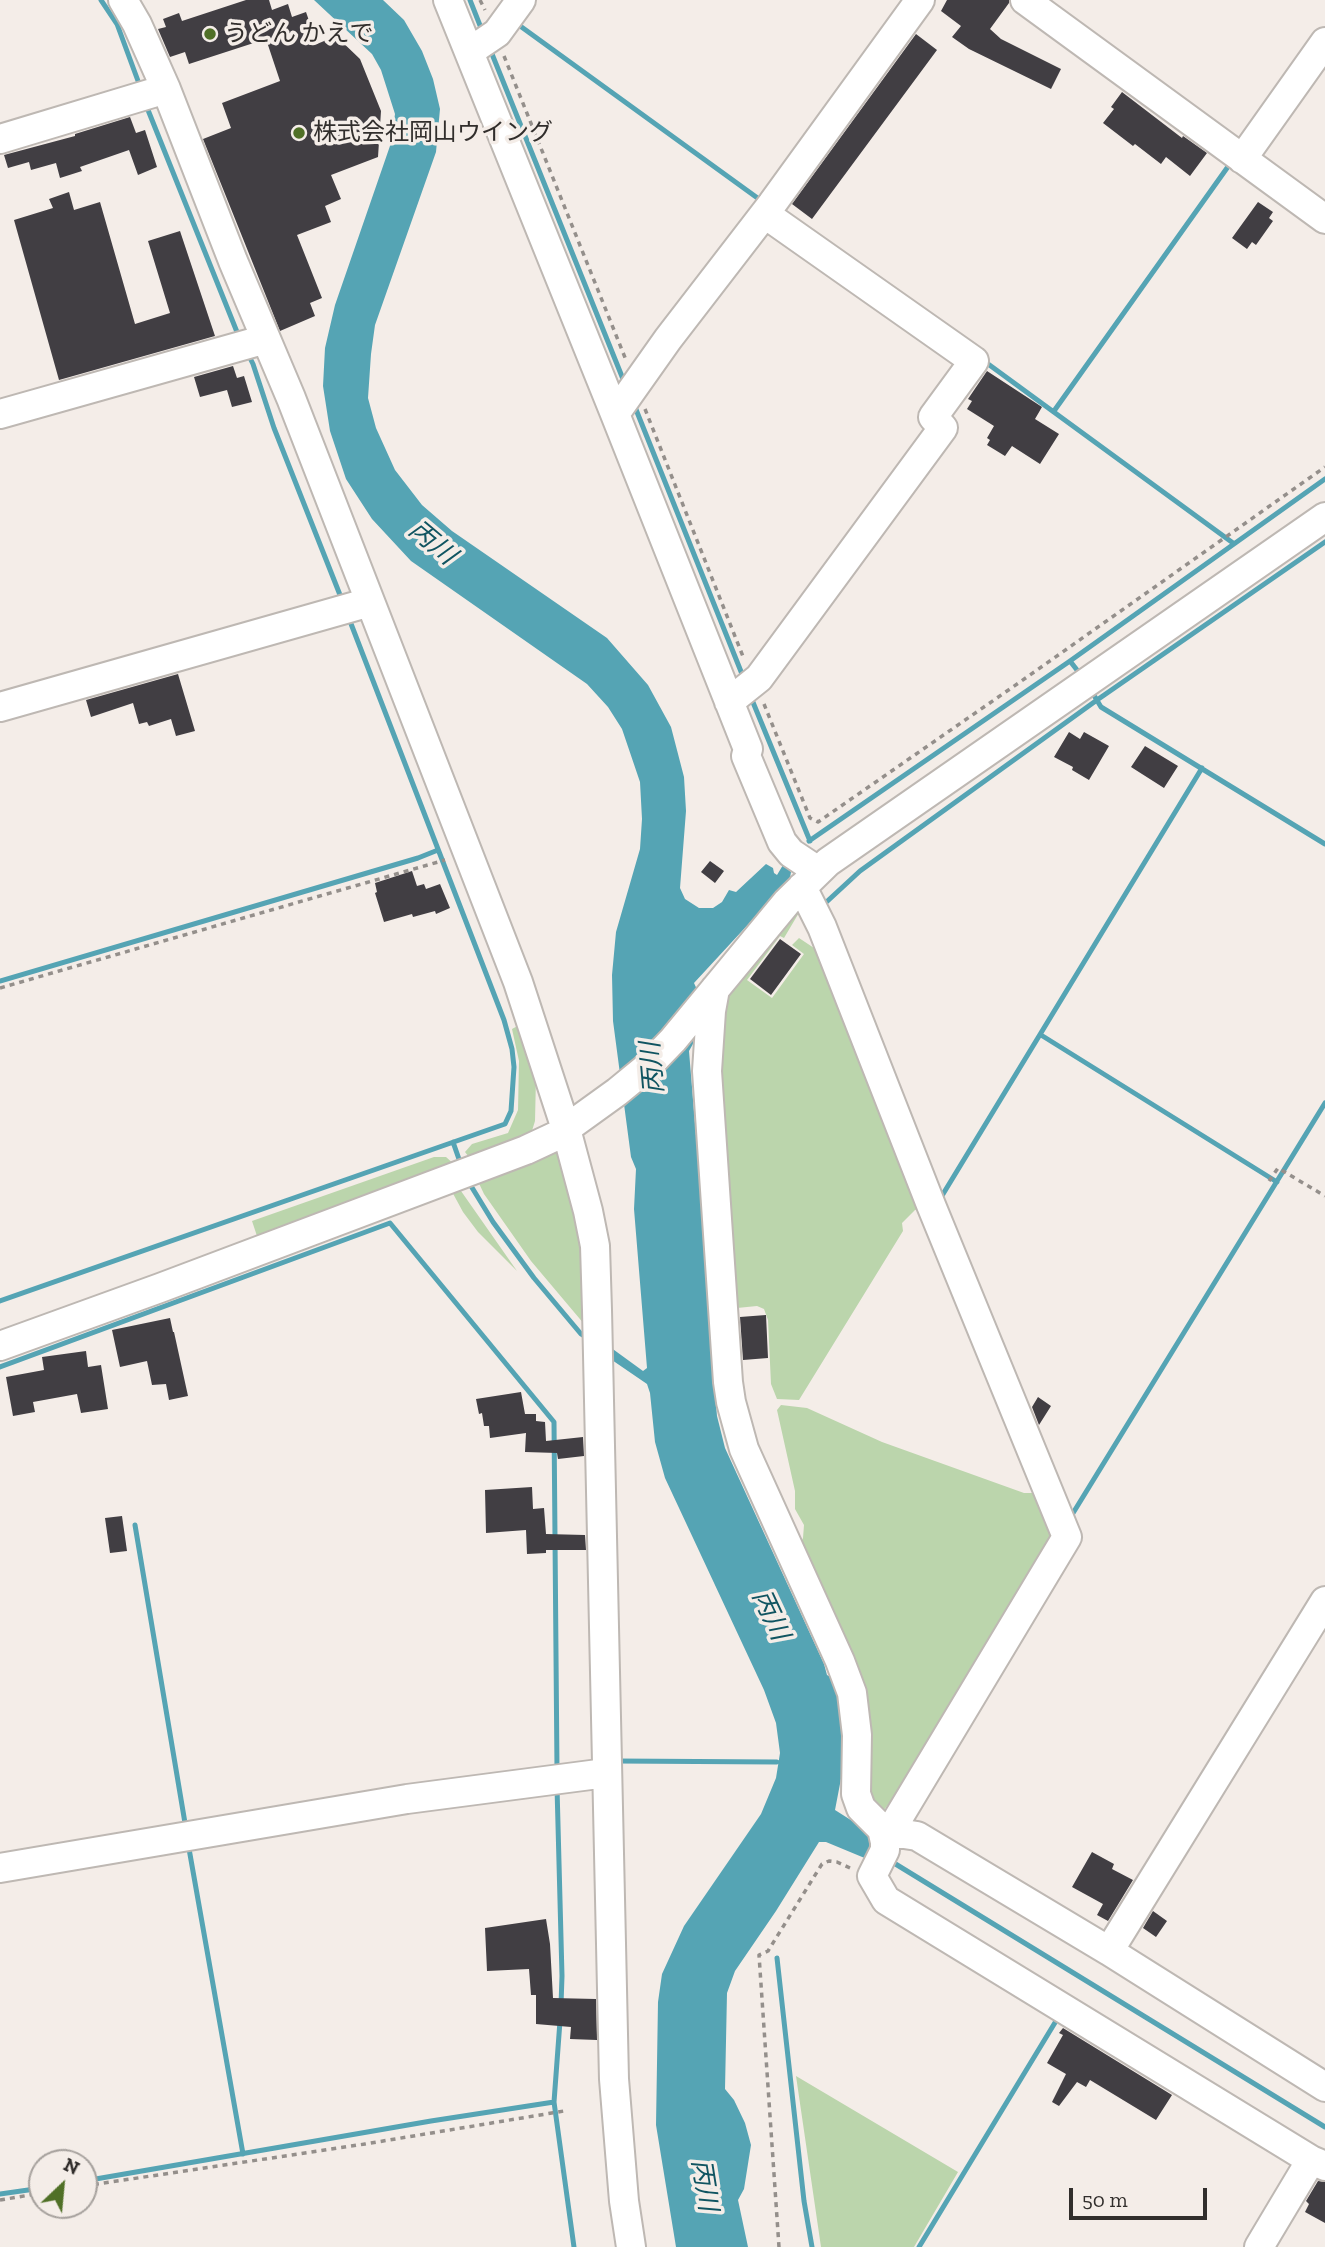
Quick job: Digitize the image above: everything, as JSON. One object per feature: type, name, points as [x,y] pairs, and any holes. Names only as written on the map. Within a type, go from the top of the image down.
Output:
[{"type":"street","points":[[123,0],[137,24],[151,94],[355,607],[518,982],[571,1126],[595,1246],[614,2080],[624,2201],[631,2247]]},
{"type":"street","points":[[448,0],[497,29],[628,389],[745,686],[746,756],[782,842],[807,883],[1067,1537],[886,1838],[886,1899],[1318,2163],[1259,2247]]},
{"type":"street","points":[[628,389],[768,209],[920,0]]},
{"type":"street","points":[[1025,0],[1325,219]]},
{"type":"street","points":[[1238,156],[1325,42]]},
{"type":"street","points":[[0,139],[151,94]]},
{"type":"street","points":[[745,686],[943,428],[933,417],[974,361],[800,237],[768,209]]},
{"type":"street","points":[[0,414],[251,343]]},
{"type":"street","points":[[0,1346],[526,1150],[571,1126],[645,1069],[807,883],[1325,517]]},
{"type":"street","points":[[0,707],[355,607]]},
{"type":"street","points":[[710,995],[712,1011],[707,1072],[728,1382],[737,1428],[852,1693],[858,1735],[856,1794],[861,1808],[886,1838]]},
{"type":"street","points":[[1112,1946],[1325,1601]]},
{"type":"street","points":[[0,1868],[394,1802],[556,1779],[606,1766]]},
{"type":"street","points":[[886,1838],[917,1836],[1112,1946],[1325,2087]]},
{"type":"path","points":[[497,29],[505,61],[628,389],[646,411],[745,686],[810,818],[818,822],[1325,467]]},
{"type":"path","points":[[0,988],[447,860]]},
{"type":"path","points":[[1269,1181],[1276,1169],[1281,1169],[1325,1196]]},
{"type":"path","points":[[779,2247],[759,1955],[768,1951],[822,1864],[837,1862],[886,1838]]},
{"type":"path","points":[[98,2184],[366,2144],[564,2110]]},
{"type":"path","points":[[0,2200],[28,2195]]},
{"type":"green space","points":[[800,902],[803,906],[784,938],[780,936],[747,980],[772,998],[804,954],[792,945],[799,938],[814,948],[919,1209],[902,1223],[903,1231],[799,1400],[777,1399],[771,1384],[768,1320],[764,1309],[757,1306],[737,1308],[733,1305],[715,1078],[721,1014],[733,985]]},
{"type":"green space","points":[[523,1023],[536,1077],[535,1121],[531,1134],[472,1161],[465,1152],[472,1144],[508,1133],[518,1110],[519,1061],[512,1029]]},
{"type":"green space","points":[[559,1149],[587,1248],[590,1331],[531,1261],[484,1194],[476,1177]]},
{"type":"green space","points":[[434,1157],[446,1157],[456,1166],[257,1236],[252,1221]]},
{"type":"green space","points":[[462,1181],[461,1191],[517,1271],[478,1232],[463,1212],[450,1188]]},
{"type":"green space","points":[[781,1405],[807,1408],[882,1442],[1024,1493],[1034,1493],[1053,1539],[916,1763],[878,1817],[874,1813],[864,1764],[797,1550],[803,1538],[804,1525],[795,1509],[795,1491],[777,1410]]},
{"type":"green space","points":[[796,2076],[958,2172],[914,2247],[821,2247]]},
{"type":"water","name":"丙川","points":[[314,0],[383,0],[404,20],[422,51],[433,79],[440,109],[436,152],[375,325],[371,354],[368,398],[376,428],[395,470],[422,505],[452,531],[607,638],[648,685],[671,727],[684,777],[686,811],[680,888],[685,899],[699,908],[713,908],[722,902],[729,890],[736,892],[766,864],[773,868],[777,875],[783,865],[791,872],[790,878],[779,891],[694,983],[707,1011],[689,1051],[711,1317],[709,1329],[717,1416],[725,1448],[827,1675],[834,1679],[843,1720],[844,1763],[835,1810],[876,1836],[867,1859],[826,1842],[819,1842],[735,1971],[727,1993],[725,2089],[734,2100],[745,2123],[751,2145],[744,2189],[738,2200],[748,2247],[676,2247],[656,2125],[658,2002],[662,1974],[684,1926],[761,1814],[776,1778],[780,1753],[776,1723],[764,1690],[665,1478],[655,1442],[647,1384],[609,1358],[610,1347],[643,1371],[647,1368],[634,1209],[636,1169],[631,1157],[613,1021],[612,975],[616,932],[640,849],[640,782],[622,729],[608,707],[587,684],[411,561],[372,519],[346,479],[330,431],[323,386],[325,348],[335,305],[391,143],[395,114],[381,70],[372,54]]},
{"type":"building","points":[[246,0],[269,0],[272,10],[288,4],[292,17],[306,12],[317,44],[336,36],[360,59],[381,111],[378,157],[331,175],[341,199],[325,206],[331,222],[297,235],[322,298],[310,303],[315,316],[280,331],[203,139],[231,128],[222,103],[280,81],[266,39],[189,64],[185,52],[170,57],[158,29],[166,27],[163,19],[179,13],[182,21]]},
{"type":"building","points":[[947,0],[1009,0],[990,29],[1001,39],[1061,69],[1051,89],[969,49],[952,37],[961,26],[941,11]]},
{"type":"building","points":[[916,34],[937,50],[812,219],[792,204]]},
{"type":"building","points":[[1122,92],[1182,138],[1183,136],[1207,153],[1190,176],[1166,157],[1161,164],[1103,123]]},
{"type":"building","points":[[130,117],[136,133],[145,130],[157,167],[138,175],[129,150],[80,167],[82,171],[60,178],[56,163],[31,170],[29,162],[8,168],[4,155],[75,136]]},
{"type":"building","points":[[69,192],[74,210],[100,202],[135,324],[170,313],[148,241],[180,231],[215,336],[59,380],[14,220],[53,208],[49,199]]},
{"type":"building","points":[[1258,202],[1273,212],[1269,218],[1273,221],[1256,245],[1252,242],[1247,249],[1232,238]]},
{"type":"building","points":[[233,366],[237,378],[244,376],[252,402],[232,407],[227,390],[200,397],[194,377]]},
{"type":"building","points":[[987,371],[1042,407],[1035,419],[1059,434],[1040,464],[1012,446],[1005,456],[987,445],[990,440],[987,438],[994,426],[967,409],[972,401],[968,399]]},
{"type":"building","points":[[178,674],[195,731],[176,736],[171,719],[149,726],[147,722],[139,724],[133,703],[91,717],[86,700]]},
{"type":"building","points":[[1069,732],[1080,739],[1084,732],[1109,746],[1089,780],[1054,757]]},
{"type":"building","points":[[1145,746],[1178,766],[1164,788],[1131,767]]},
{"type":"building","points":[[710,861],[724,871],[715,883],[701,872]]},
{"type":"building","points":[[412,871],[417,886],[424,884],[426,889],[440,884],[450,908],[436,914],[435,911],[413,917],[412,914],[384,922],[375,893],[375,883]]},
{"type":"building","points":[[780,939],[801,954],[771,995],[750,979]]},
{"type":"building","points":[[766,1315],[768,1358],[743,1360],[740,1317]]},
{"type":"building","points":[[170,1318],[188,1396],[169,1400],[166,1384],[152,1385],[147,1361],[120,1367],[112,1330]]},
{"type":"building","points":[[86,1351],[88,1367],[101,1365],[108,1409],[81,1413],[77,1394],[33,1402],[35,1412],[13,1416],[6,1377],[44,1370],[42,1357]]},
{"type":"building","points":[[521,1392],[525,1414],[536,1414],[536,1421],[545,1422],[546,1441],[583,1437],[584,1456],[558,1459],[557,1453],[525,1452],[526,1433],[490,1438],[489,1426],[484,1426],[476,1399]]},
{"type":"building","points":[[1038,1397],[1051,1406],[1039,1425],[1032,1407]]},
{"type":"building","points":[[532,1487],[533,1509],[544,1508],[546,1534],[585,1535],[586,1550],[546,1550],[546,1553],[527,1554],[526,1530],[486,1533],[485,1490]]},
{"type":"building","points":[[122,1516],[127,1551],[110,1553],[105,1518]]},
{"type":"building","points":[[1092,1852],[1114,1864],[1112,1869],[1133,1880],[1108,1921],[1097,1915],[1103,1904],[1072,1887]]},
{"type":"building","points":[[1153,1911],[1167,1921],[1156,1937],[1143,1928]]},
{"type":"building","points":[[546,1919],[553,1998],[596,1999],[597,2040],[570,2039],[571,2027],[536,2024],[536,1995],[531,1995],[529,1969],[487,1971],[485,1928]]},
{"type":"building","points":[[1063,2028],[1172,2095],[1156,2120],[1090,2080],[1086,2087],[1077,2082],[1059,2106],[1052,2102],[1066,2074],[1047,2063],[1063,2035],[1059,2033]]},
{"type":"building","points":[[1318,2181],[1325,2182],[1325,2223],[1305,2212],[1309,2204],[1306,2201]]},
{"type":"waterway","points":[[101,0],[117,24],[141,89]]},
{"type":"waterway","points":[[470,0],[483,33]]},
{"type":"waterway","points":[[516,23],[763,202]]},
{"type":"waterway","points":[[490,49],[625,384]]},
{"type":"waterway","points":[[146,105],[239,337]]},
{"type":"waterway","points":[[1054,411],[1232,161]]},
{"type":"waterway","points":[[247,352],[342,600]]},
{"type":"waterway","points":[[984,361],[1233,543]]},
{"type":"waterway","points":[[633,402],[744,679]]},
{"type":"waterway","points":[[809,841],[1070,661],[1325,479]]},
{"type":"waterway","points":[[821,907],[860,871],[1097,700],[1325,542]]},
{"type":"waterway","points":[[0,1301],[505,1124],[511,1111],[514,1067],[504,1020],[348,616]]},
{"type":"waterway","points":[[1070,661],[1077,670]]},
{"type":"waterway","points":[[1092,692],[1101,707],[1325,844]]},
{"type":"waterway","points":[[750,695],[810,841]]},
{"type":"waterway","points":[[940,1199],[1202,768]]},
{"type":"waterway","points":[[0,981],[438,850]]},
{"type":"waterway","points":[[1041,1035],[1277,1182]]},
{"type":"waterway","points":[[1070,1518],[1325,1103]]},
{"type":"waterway","points":[[453,1142],[460,1162]]},
{"type":"waterway","points":[[468,1181],[493,1222],[534,1278],[581,1334],[589,1339]]},
{"type":"waterway","points":[[0,1367],[390,1223],[554,1422],[557,1770]]},
{"type":"waterway","points":[[135,1525],[186,1829]]},
{"type":"waterway","points":[[616,1761],[777,1762]]},
{"type":"waterway","points":[[557,1787],[561,2005]]},
{"type":"waterway","points":[[188,1843],[243,2154]]},
{"type":"waterway","points":[[889,1860],[1325,2127]]},
{"type":"waterway","points":[[777,1958],[804,2201],[812,2247]]},
{"type":"waterway","points":[[919,2247],[1059,2016]]},
{"type":"waterway","points":[[560,2021],[554,2102],[574,2247]]},
{"type":"waterway","points":[[98,2179],[554,2102]]},
{"type":"waterway","points":[[0,2194],[28,2190]]},
{"type":"place","name":"うどん かえで","points":[[210,34]]},
{"type":"place","name":"株式会社岡山ウイング","points":[[299,133]]}]
